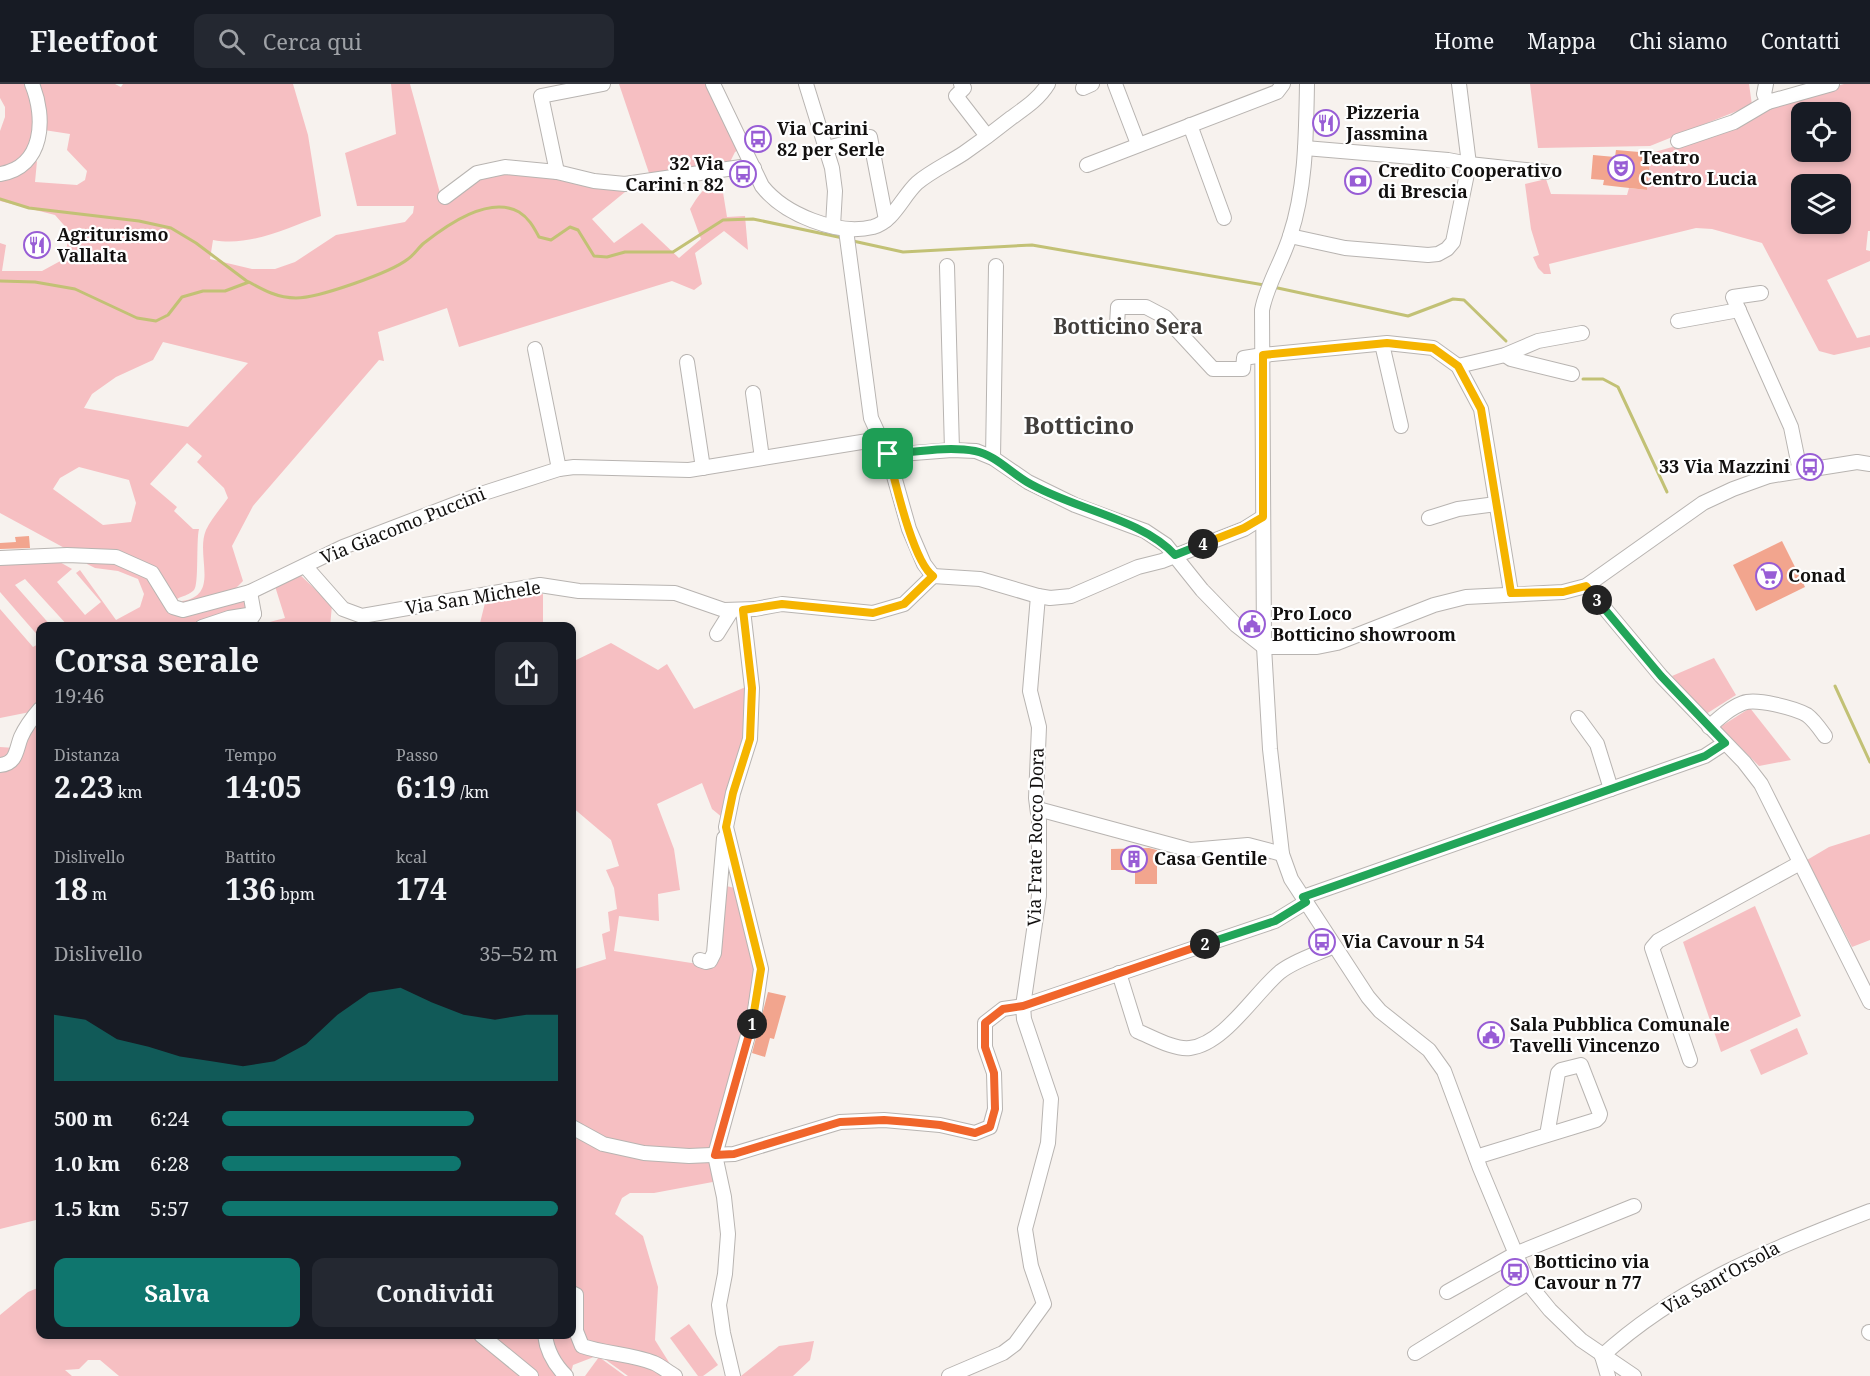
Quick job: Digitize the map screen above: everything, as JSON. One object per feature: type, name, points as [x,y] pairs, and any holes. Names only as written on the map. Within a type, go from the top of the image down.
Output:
[{"type":"street","points":[[0,174],[20,168],[32,155],[39,126],[36,92],[32,84]]},
{"type":"street","points":[[557,172],[541,96],[603,84]]},
{"type":"street","points":[[713,84],[762,186],[783,207],[844,234],[872,227],[886,220],[917,183],[1031,103],[1048,84]]},
{"type":"street","points":[[806,84],[827,148],[844,234],[869,408],[888,454],[909,530],[924,564],[933,576],[992,581],[1038,597],[1071,596],[1138,567],[1162,561],[1244,528],[1263,517]]},
{"type":"street","points":[[962,84],[964,88],[956,96],[987,136]]},
{"type":"street","points":[[1115,84],[1138,144]]},
{"type":"street","points":[[1087,165],[1277,92],[1283,84]]},
{"type":"street","points":[[1307,84],[1305,148],[1300,192],[1290,236],[1264,297],[1264,647],[1270,749],[1282,854],[1291,879],[1368,998],[1380,1011],[1416,1038],[1437,1059],[1444,1071],[1476,1157],[1528,1283],[1563,1323],[1602,1356],[1634,1376]]},
{"type":"street","points":[[1290,236],[1345,248],[1438,254],[1447,249],[1453,242],[1469,165],[1459,84]]},
{"type":"street","points":[[1766,84],[1764,94],[1767,102]]},
{"type":"street","points":[[1678,141],[1734,122],[1767,102],[1832,84]]},
{"type":"street","points":[[1190,125],[1224,218]]},
{"type":"street","points":[[827,148],[870,137],[886,220]]},
{"type":"street","points":[[1305,148],[1448,160],[1469,165],[1546,172]]},
{"type":"street","points":[[445,198],[477,173],[506,167],[557,172],[594,181],[625,184],[741,167],[754,168]]},
{"type":"street","points":[[947,266],[952,450]]},
{"type":"street","points":[[993,458],[996,266]]},
{"type":"street","points":[[1761,293],[1733,297],[1791,427],[1800,471]]},
{"type":"street","points":[[1117,325],[1118,307],[1146,307],[1165,317],[1213,369],[1243,369],[1244,358],[1263,355],[1382,344],[1433,348],[1458,366],[1481,409],[1511,593]]},
{"type":"street","points":[[1678,321],[1739,310]]},
{"type":"street","points":[[1458,366],[1505,355],[1538,341],[1582,333]]},
{"type":"street","points":[[1382,344],[1401,426]]},
{"type":"street","points":[[535,349],[559,469]]},
{"type":"street","points":[[1505,355],[1511,359],[1572,374]]},
{"type":"street","points":[[687,362],[703,468]]},
{"type":"street","points":[[753,393],[762,458]]},
{"type":"street","name":"Via Giacomo Puccini","points":[[0,558],[116,556],[152,573],[173,607],[183,610],[250,592],[343,547],[484,493],[559,469],[574,467],[689,470],[880,439]]},
{"type":"street","points":[[888,454],[952,450],[976,451],[993,458],[1037,487],[1076,505],[1145,531],[1166,545],[1202,590],[1236,625],[1264,647],[1317,647],[1337,643],[1434,605],[1466,597],[1563,592],[1586,586],[1703,503],[1752,481],[1866,461]]},
{"type":"street","points":[[1429,518],[1458,509],[1496,504]]},
{"type":"street","name":"Via San Michele","points":[[304,566],[343,609],[362,616],[540,585],[579,591],[675,593],[724,610],[782,604],[873,613],[904,604],[933,576]]},
{"type":"street","points":[[1586,586],[1661,676],[1761,784],[1870,1002]]},
{"type":"street","points":[[249,622],[254,614],[250,592]]},
{"type":"street","name":"Via Frate Rocco Dora","points":[[949,1376],[1003,1353],[1015,1344],[1044,1304],[1031,1266],[1025,1230],[1048,1143],[1051,1099],[1024,1019],[1023,1006],[1039,896],[1036,798],[1039,727],[1030,691],[1038,597]]},
{"type":"street","points":[[717,634],[738,610]]},
{"type":"street","points":[[700,960],[710,961],[714,953],[726,827],[733,793],[750,739],[752,688],[738,610]]},
{"type":"street","points":[[217,622],[254,614]]},
{"type":"street","points":[[1708,727],[1728,711],[1745,702],[1797,710],[1809,716],[1825,736]]},
{"type":"street","points":[[0,765],[12,760],[16,755],[20,738],[36,715]]},
{"type":"street","points":[[1578,718],[1597,744],[1611,789]]},
{"type":"street","points":[[576,1129],[603,1144],[644,1153],[715,1155],[734,1154],[840,1122],[893,1121],[940,1125],[975,1133],[990,1127],[995,1109],[994,1073],[985,1047],[985,1023],[1003,1009],[1023,1006],[1275,921],[1304,899],[1705,756],[1725,743]]},
{"type":"street","points":[[1038,809],[1190,850],[1248,845],[1282,854]]},
{"type":"street","points":[[726,827],[761,969],[755,1010],[715,1155],[724,1197],[728,1234],[725,1274],[719,1305],[733,1376]]},
{"type":"street","points":[[1690,1060],[1652,948],[1658,940],[1800,863]]},
{"type":"street","points":[[1119,974],[1137,1031],[1188,1049],[1208,1042],[1223,1030],[1282,970],[1334,946]]},
{"type":"street","points":[[1476,1157],[1547,1135],[1599,1117],[1600,1114],[1581,1065],[1561,1070],[1558,1073],[1547,1135]]},
{"type":"street","points":[[1447,1292],[1515,1254],[1634,1206]]},
{"type":"street","name":"Via Sant'Orsola","points":[[1602,1356],[1638,1325],[1736,1266],[1781,1244],[1870,1211]]},
{"type":"street","points":[[1415,1353],[1528,1283]]},
{"type":"street","points":[[576,1295],[576,1331],[582,1346],[602,1353],[628,1356],[655,1364],[675,1376]]},
{"type":"street","points":[[486,1339],[531,1376]]},
{"type":"street","points":[[546,1339],[547,1350],[566,1376]]},
{"type":"street","points":[[1602,1356],[1608,1376]]},
{"type":"shaded area","points":[[0,84],[26,84],[34,122],[30,146],[24,156],[0,168],[0,131],[5,117],[5,107],[0,98]]},
{"type":"shaded area","points":[[38,84],[115,84],[121,87],[123,84],[293,84],[308,135],[321,216],[255,239],[213,240],[210,259],[252,269],[275,269],[295,262],[336,235],[405,222],[413,213],[414,206],[357,206],[345,153],[396,134],[391,84],[410,84],[443,204],[477,179],[500,174],[554,176],[625,192],[592,219],[614,243],[642,223],[679,258],[701,239],[690,209],[706,188],[721,180],[727,217],[745,216],[748,250],[724,231],[695,253],[702,284],[694,290],[672,281],[459,347],[447,308],[378,332],[384,361],[379,360],[253,506],[232,546],[243,581],[231,593],[183,605],[182,601],[194,597],[201,591],[204,583],[203,540],[213,518],[228,498],[224,488],[197,462],[202,456],[187,443],[150,484],[177,507],[174,511],[193,529],[199,529],[196,586],[190,593],[178,598],[169,609],[249,598],[252,612],[226,622],[64,622],[25,579],[15,585],[48,622],[36,622],[36,633],[0,592],[0,564],[58,561],[72,569],[57,582],[85,615],[101,602],[76,573],[80,570],[116,620],[140,607],[144,594],[138,579],[118,571],[95,568],[87,564],[88,558],[70,551],[0,513],[0,243],[6,245],[2,271],[42,271],[64,259],[70,232],[55,215],[0,201],[0,178],[12,177],[37,161],[35,182],[77,185],[85,180],[87,171],[67,150],[70,134],[44,130]],"holes":[[[163,342],[248,363],[188,427],[84,408],[92,394],[116,377],[153,360]],[[79,467],[129,480],[136,503],[131,522],[103,525],[53,489],[60,478]]]},
{"type":"shaded area","points":[[619,84],[706,84],[740,149],[735,152],[731,160],[732,166],[649,173]]},
{"type":"shaded area","points":[[1530,84],[1749,84],[1752,105],[1650,146],[1538,148]]},
{"type":"shaded area","points":[[1844,84],[1870,84],[1870,231],[1868,231],[1866,250],[1870,251],[1870,261],[1827,280],[1857,338],[1870,335],[1870,347],[1834,355],[1819,351],[1762,243],[1712,229],[1696,228],[1549,264],[1551,274],[1544,274],[1538,268],[1533,257],[1539,255],[1531,229],[1525,184],[1546,179],[1551,194],[1627,195],[1629,188],[1647,190],[1651,153],[1683,144],[1768,105]]},
{"type":"shaded area","points":[[298,573],[332,605],[330,622],[270,622],[285,618],[274,583]]},
{"type":"shaded area","points":[[543,594],[543,622],[480,622],[485,603]]},
{"type":"shaded area","points":[[0,609],[33,647],[36,645],[36,714],[30,712],[0,718]]},
{"type":"shaded area","points":[[611,643],[658,670],[667,664],[694,709],[748,686],[745,740],[723,818],[712,809],[702,783],[657,804],[674,849],[680,890],[658,894],[659,921],[619,916],[614,951],[698,964],[710,968],[717,960],[721,885],[740,889],[755,969],[718,1181],[654,1193],[630,1193],[622,1198],[615,1214],[643,1236],[658,1287],[655,1340],[675,1372],[682,1376],[628,1376],[599,1355],[573,1365],[570,1376],[119,1376],[100,1360],[88,1360],[79,1369],[65,1370],[72,1376],[0,1376],[0,1315],[28,1292],[36,1289],[36,1339],[576,1339],[576,969],[606,959],[602,934],[610,931],[608,912],[617,909],[614,888],[606,870],[619,866],[611,840],[576,810],[576,660]]},
{"type":"shaded area","points":[[1714,658],[1736,695],[1706,714],[1672,676]]},
{"type":"shaded area","points":[[1750,708],[1791,760],[1759,766],[1720,727]]},
{"type":"shaded area","points":[[36,722],[36,1220],[0,1229],[0,747],[15,748]]},
{"type":"shaded area","points":[[1870,834],[1870,940],[1852,947],[1807,860],[1829,847]]},
{"type":"shaded area","points":[[1755,906],[1801,1016],[1721,1052],[1683,942]]},
{"type":"shaded area","points":[[1797,1028],[1808,1054],[1761,1075],[1750,1050]]},
{"type":"shaded area","points":[[689,1324],[718,1365],[703,1376],[698,1376],[670,1338]]},
{"type":"shaded area","points":[[814,1341],[810,1360],[793,1376],[741,1376],[779,1346]]},
{"type":"shaded area","points":[[599,1357],[625,1376],[585,1376]]},
{"type":"building","name":"Teatro Centro Lucia","points":[[1616,150],[1651,153],[1647,190],[1603,185],[1604,180],[1591,179],[1593,155],[1615,157]]},
{"type":"building","points":[[29,536],[30,548],[0,549],[0,543],[16,542],[15,537]]},
{"type":"building","name":"Conad","points":[[1782,541],[1805,587],[1756,611],[1733,565]]},
{"type":"building","name":"Casa Gentile","points":[[1149,848],[1157,850],[1157,884],[1135,884],[1135,870],[1111,870],[1111,849]]},
{"type":"building","points":[[768,992],[786,996],[774,1039],[770,1038],[765,1057],[752,1053]]},
{"type":"building","name":"Sala Pubblica Comunale Tavelli Vincenzo","points":[[1497,1025],[1502,1040],[1485,1046],[1480,1031]]},
{"type":"waterway","points":[[0,199],[29,208],[139,221],[171,228],[196,243],[248,282]]},
{"type":"waterway","points":[[0,281],[35,282],[75,289],[137,318],[156,321],[168,315],[182,297],[203,291],[225,291],[249,282],[265,291],[289,298],[320,294],[354,284],[399,265],[424,243],[456,221],[469,214],[495,207],[507,208],[523,214],[539,237],[551,240],[570,227],[578,230],[594,256],[607,257],[625,252],[673,252],[723,220],[753,219],[843,238]]},
{"type":"waterway","points":[[853,241],[903,252],[1032,245],[1264,285]]},
{"type":"waterway","points":[[1273,287],[1408,316],[1453,299],[1464,300],[1506,341]]},
{"type":"waterway","points":[[1583,379],[1603,379],[1618,387],[1667,492]]},
{"type":"waterway","points":[[1835,686],[1870,762]]},
{"type":"place","name":"Pizzeria Jassmina","points":[[1326,123]]},
{"type":"place","name":"Via Carini 82 per Serle","points":[[758,139]]},
{"type":"place","name":"Teatro Centro Lucia","points":[[1621,168]]},
{"type":"place","name":"32 Via Carini n 82","points":[[743,174]]},
{"type":"place","name":"Credito Cooperativo di Brescia","points":[[1358,181]]},
{"type":"place","name":"Agriturismo Vallalta","points":[[37,245]]},
{"type":"place","name":"33 Via Mazzini","points":[[1810,467]]},
{"type":"place","name":"Conad","points":[[1769,576]]},
{"type":"place","name":"Pro Loco Botticino showroom","points":[[1252,624]]},
{"type":"place","name":"Casa Gentile","points":[[1134,859]]},
{"type":"place","name":"Via Cavour n 54","points":[[1322,942]]},
{"type":"place","name":"Sala Pubblica Comunale Tavelli Vincenzo","points":[[1491,1035]]},
{"type":"place","name":"Botticino via Cavour n 77","points":[[1515,1272]]},
{"type":"district","name":"Botticino Sera","points":[[1128,327]]},
{"type":"district","name":"Botticino","points":[[1079,426]]},
{"type":"route","points":[[1387,343],[1433,348],[1458,366],[1481,409],[1511,593],[1563,592],[1586,586],[1685,704],[1725,743],[1705,756],[1357,876],[1303,897],[1306,902],[1275,921],[1023,1006],[1003,1009],[985,1023],[985,1047],[994,1073],[995,1109],[990,1127],[975,1133],[940,1125],[910,1122],[884,1120],[840,1122],[734,1154],[715,1155],[755,1010],[761,969],[726,827],[733,793],[750,739],[752,688],[743,610],[782,604],[873,613],[904,604],[914,597],[933,576],[924,564],[909,530],[888,454],[952,450],[976,451],[993,458],[1028,482],[1076,505],[1145,531],[1166,545],[1175,555],[1244,528],[1263,517],[1263,355],[1387,343]]}]
